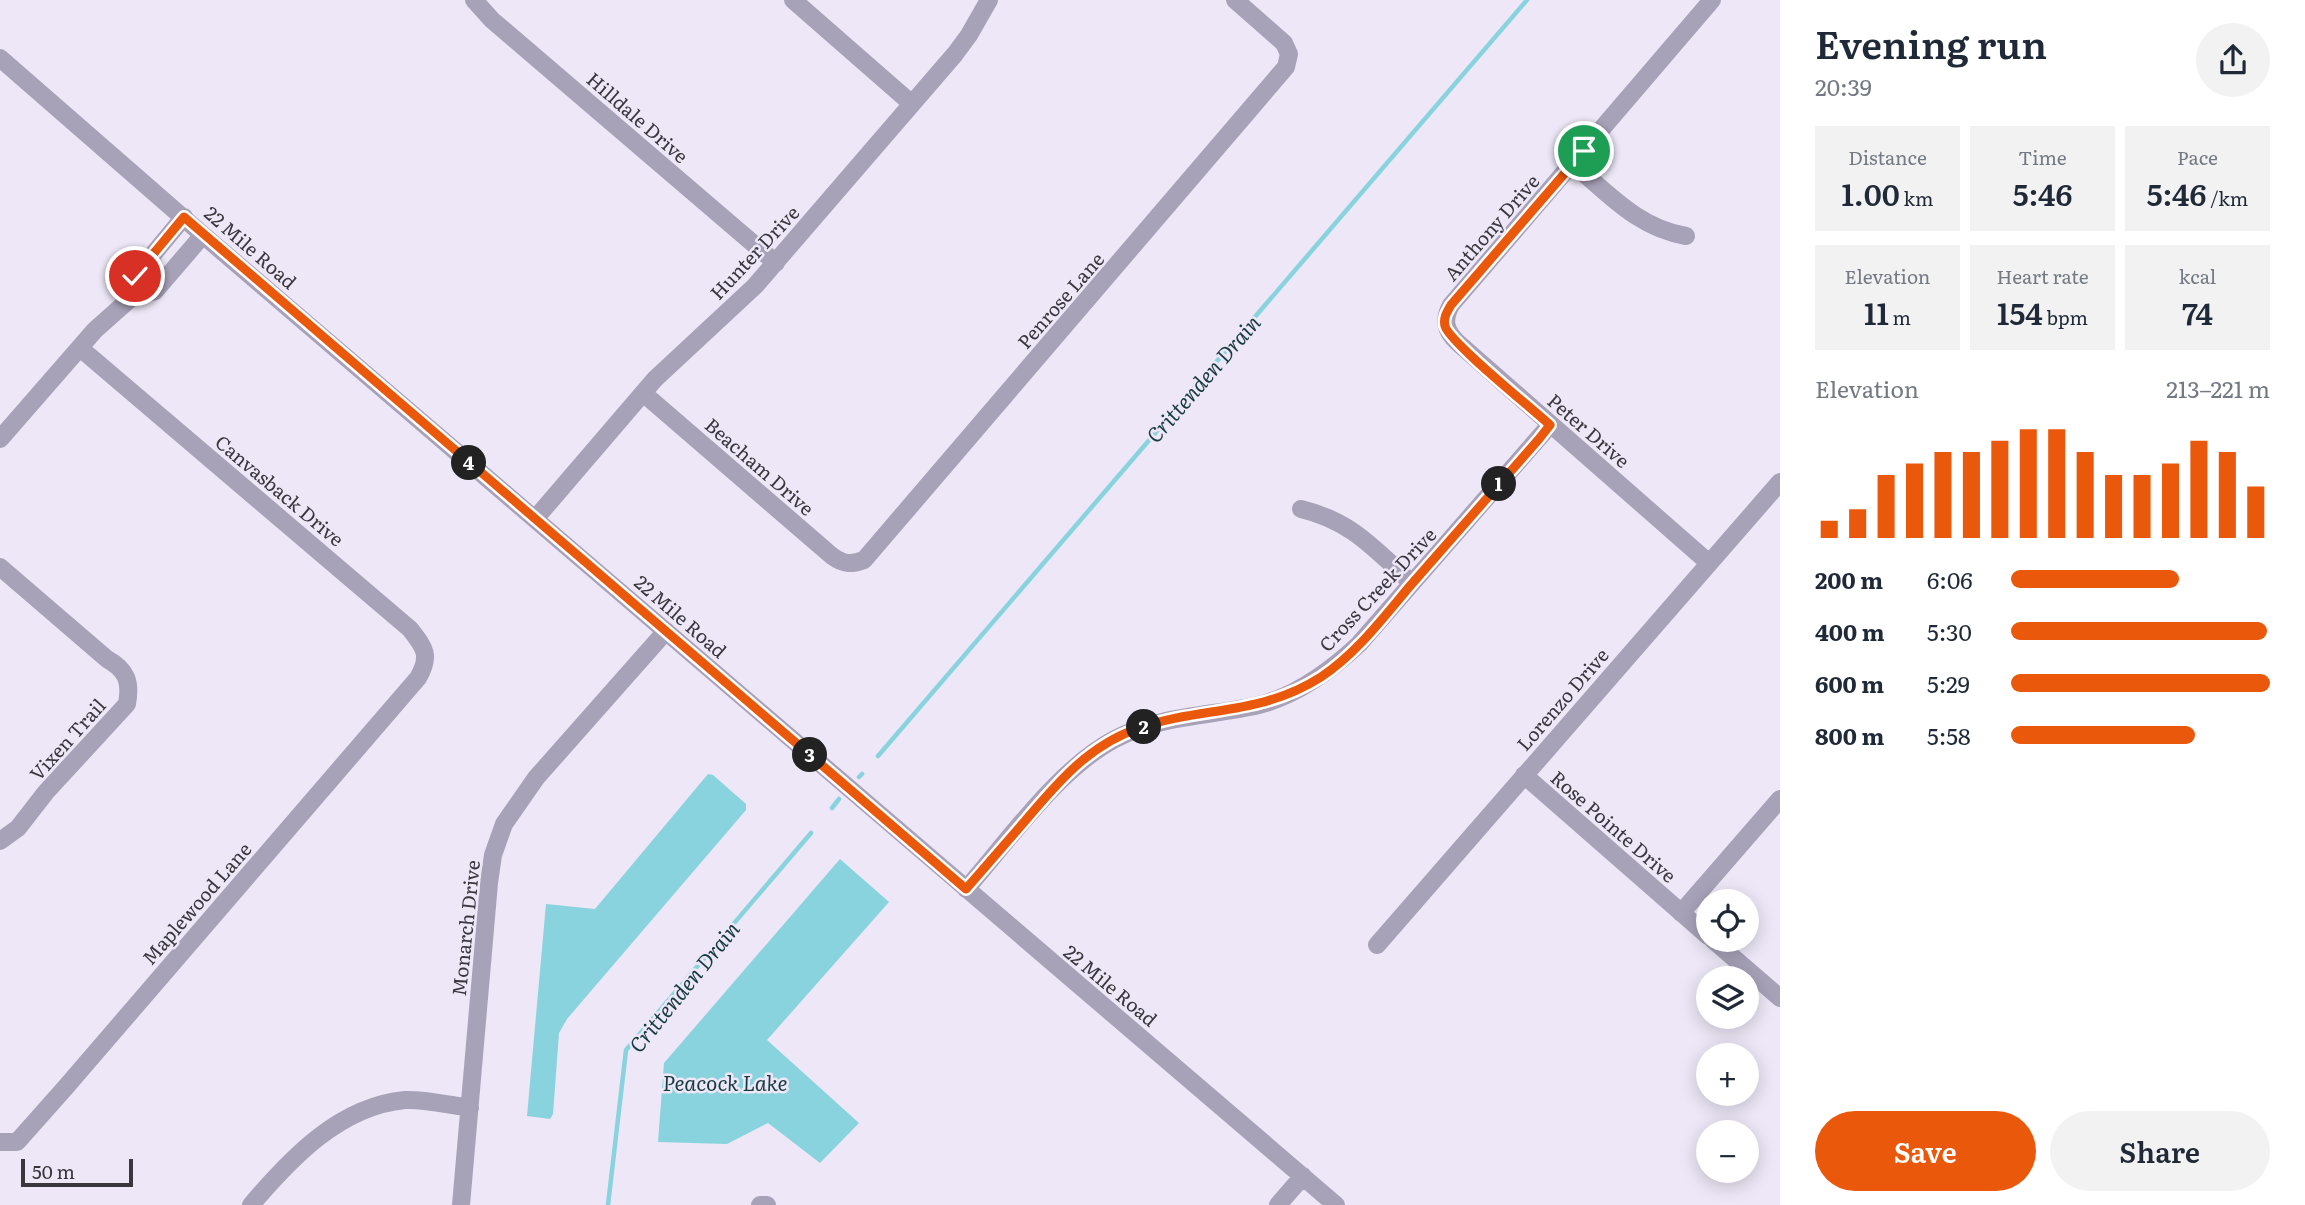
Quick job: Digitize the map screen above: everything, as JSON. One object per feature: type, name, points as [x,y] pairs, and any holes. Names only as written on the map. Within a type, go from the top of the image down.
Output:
[{"type":"street","name":"Hilldale Drive","points":[[474,0],[492,19],[776,263]]},
{"type":"street","points":[[793,0],[912,104]]},
{"type":"street","name":"Hunter Drive","points":[[535,519],[643,393],[776,263],[969,35],[989,0]]},
{"type":"street","name":"Penrose Lane","points":[[852,565],[870,554],[1286,67],[1289,54],[1284,43],[1235,0]]},
{"type":"street","name":"Anthony Drive","points":[[1445,325],[1451,305],[1712,0]]},
{"type":"street","name":"22 Mile Road","points":[[0,58],[1336,1205]]},
{"type":"street","points":[[1573,164],[1647,225],[1667,233],[1686,236]]},
{"type":"street","points":[[131,298],[135,276],[184,217]]},
{"type":"street","points":[[0,439],[80,348],[131,298],[155,291],[203,235]]},
{"type":"street","name":"Peter Drive","points":[[1445,325],[1457,342],[1710,563]]},
{"type":"street","name":"Canvasback Drive","points":[[80,348],[410,629],[426,655],[418,678]]},
{"type":"street","name":"Beacham Drive","points":[[643,393],[832,556],[840,562],[852,565]]},
{"type":"street","name":"Cross Creek Drive","points":[[966,889],[1059,781],[1096,750],[1138,729],[1188,716],[1257,705],[1302,688],[1343,660],[1550,425]]},
{"type":"street","name":"Lorenzo Drive","points":[[1377,945],[1780,482]]},
{"type":"street","points":[[1301,509],[1324,514],[1356,532],[1412,583]]},
{"type":"street","name":"Vixen Trail","points":[[0,567],[107,659],[118,665],[128,677],[129,692],[127,704],[46,792],[18,828],[0,841]]},
{"type":"street","name":"Monarch Drive","points":[[461,1205],[493,855],[504,824],[536,778],[666,631]]},
{"type":"street","name":"Maplewood Lane","points":[[0,1142],[17,1142],[418,678]]},
{"type":"street","name":"Rose Pointe Drive","points":[[1524,775],[1696,925]]},
{"type":"street","points":[[1681,912],[1780,799]]},
{"type":"street","points":[[1727,952],[1780,998]]},
{"type":"street","points":[[251,1205],[307,1145],[353,1116],[377,1106],[407,1100],[470,1108]]},
{"type":"street","points":[[1278,1205],[1303,1176]]},
{"type":"water","points":[[708,774],[713,775],[746,804],[746,810],[567,1019],[559,1033],[553,1114],[550,1119],[527,1116],[546,904],[595,909]]},
{"type":"water","name":"Peacock Lake","points":[[840,859],[889,902],[767,1040],[859,1123],[820,1163],[768,1123],[727,1144],[658,1142],[664,1063]]},
{"type":"waterway","name":"Crittenden Drain","points":[[878,756],[1527,0]]},
{"type":"waterway","name":"Crittenden Drain","points":[[859,777],[862,774]]},
{"type":"waterway","name":"Crittenden Drain","points":[[832,808],[839,799]]},
{"type":"waterway","name":"Crittenden Drain","points":[[608,1205],[626,1050],[811,833]]},
{"type":"route","points":[[135,276],[184,217],[966,889],[1059,781],[1096,750],[1138,729],[1159,723],[1278,699],[1322,676],[1343,660],[1539,439],[1550,425],[1450,335],[1445,325],[1446,315],[1451,305],[1584,151]]}]
